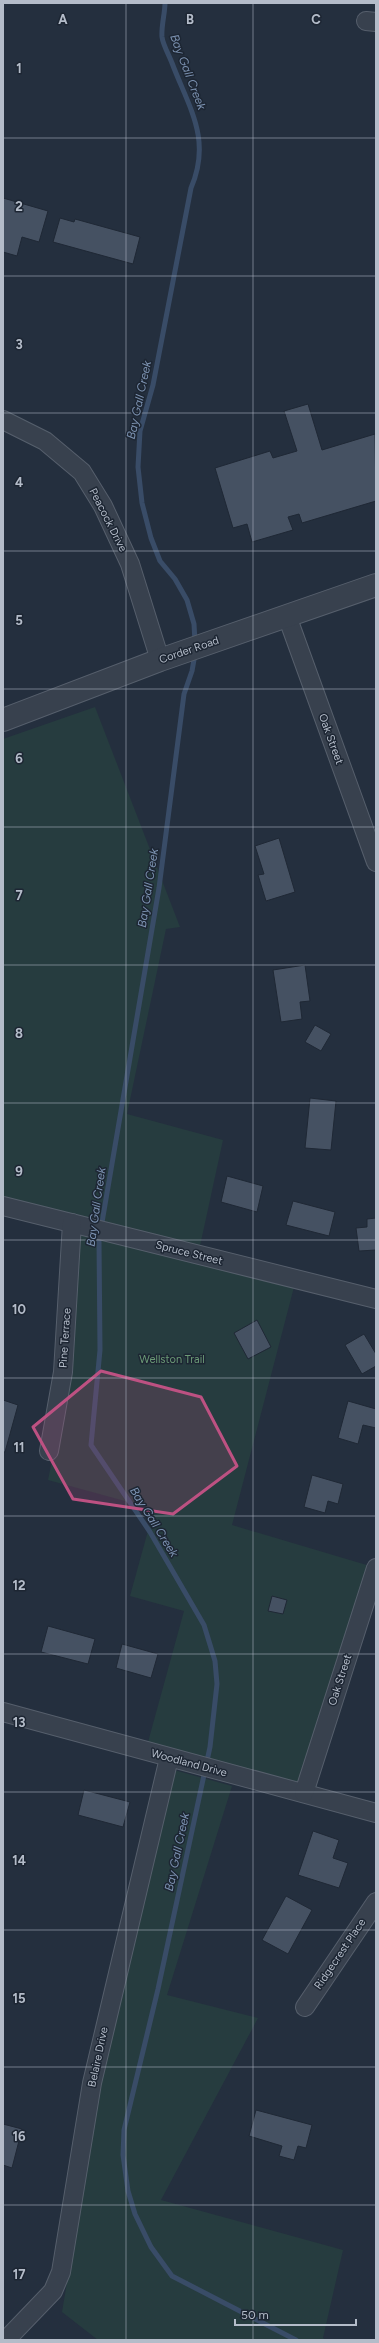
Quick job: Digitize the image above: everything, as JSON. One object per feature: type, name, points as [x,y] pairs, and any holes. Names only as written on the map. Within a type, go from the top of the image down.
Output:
[{"type":"street","name":"Peacock Drive","points":[[3,420],[45,441],[82,472],[103,506],[130,564],[160,660]]},
{"type":"street","name":"Corder Road","points":[[3,720],[160,660],[376,584]]},
{"type":"street","name":"Oak Street","points":[[288,616],[376,862]]},
{"type":"street","name":"Spruce Street","points":[[3,1206],[376,1299]]},
{"type":"street","name":"Pine Terrace","points":[[50,1451],[63,1372],[77,1224]]},
{"type":"street","name":"Oak Street","points":[[304,1793],[376,1568]]},
{"type":"street","name":"Woodland Drive","points":[[3,1712],[219,1772],[376,1813]]},
{"type":"street","name":"Belaire Drive","points":[[6,2340],[53,2291],[61,2272],[92,2083],[169,1758]]},
{"type":"street","name":"Ridgecrest Place","points":[[305,2007],[376,1902]]},
{"type":"highlighted area","points":[[101,1371],[201,1397],[237,1466],[173,1514],[73,1499],[33,1427]]},
{"type":"green space","points":[[95,707],[180,927],[166,929],[127,1114],[223,1140],[200,1246],[3,1197],[3,739]]},
{"type":"green space","name":"Wellston Trail","points":[[76,1230],[294,1287],[232,1525],[370,1566],[301,1784],[148,1742],[184,1611],[130,1596],[154,1509],[48,1480],[71,1368]]},
{"type":"green space","points":[[174,1770],[232,1786],[167,1995],[258,2018],[161,2200],[343,2250],[323,2338],[326,2340],[98,2340],[62,2312],[102,2075]]},
{"type":"building","points":[[3,198],[48,211],[39,242],[22,237],[17,256],[3,252]]},
{"type":"building","points":[[60,218],[74,222],[75,219],[140,237],[133,264],[53,242]]},
{"type":"building","points":[[308,404],[322,450],[375,434],[376,501],[302,523],[299,514],[288,517],[293,530],[252,542],[247,524],[233,528],[215,468],[270,451],[273,458],[297,451],[284,411]]},
{"type":"building","points":[[279,838],[295,892],[266,901],[258,875],[264,874],[255,846]]},
{"type":"building","points":[[305,965],[310,1001],[300,1002],[302,1019],[281,1022],[273,970]]},
{"type":"building","points":[[315,1025],[331,1034],[321,1051],[305,1042]]},
{"type":"building","points":[[310,1098],[336,1101],[331,1150],[305,1148]]},
{"type":"building","points":[[227,1176],[263,1186],[257,1212],[221,1202]]},
{"type":"building","points":[[293,1201],[335,1212],[329,1236],[286,1225]]},
{"type":"building","points":[[376,1218],[376,1250],[359,1251],[356,1228],[367,1227],[367,1219]]},
{"type":"building","points":[[257,1320],[271,1347],[248,1359],[234,1333]]},
{"type":"building","points":[[364,1334],[376,1354],[376,1366],[362,1374],[345,1345]]},
{"type":"building","points":[[3,1400],[18,1405],[5,1452],[3,1452]]},
{"type":"building","points":[[348,1401],[376,1409],[376,1428],[363,1425],[358,1444],[338,1438]]},
{"type":"building","points":[[312,1475],[343,1484],[338,1504],[328,1501],[325,1513],[304,1507]]},
{"type":"building","points":[[272,1596],[287,1600],[283,1614],[268,1611]]},
{"type":"building","points":[[48,1626],[95,1639],[88,1664],[41,1652]]},
{"type":"building","points":[[122,1644],[158,1654],[151,1678],[116,1668]]},
{"type":"building","points":[[84,1790],[130,1802],[123,1827],[78,1815]]},
{"type":"building","points":[[313,1831],[339,1840],[333,1858],[348,1863],[339,1888],[298,1875]]},
{"type":"building","points":[[286,1896],[312,1910],[288,1954],[262,1940]]},
{"type":"building","points":[[256,2110],[312,2125],[306,2148],[298,2146],[294,2160],[279,2156],[282,2146],[249,2136]]},
{"type":"building","points":[[3,2124],[22,2129],[12,2168],[3,2165]]},
{"type":"waterway","name":"Bay Gall Creek","points":[[165,3],[162,37],[196,124],[199,139],[199,154],[197,170],[191,188],[153,385],[140,431],[138,467],[142,503],[151,538],[160,561],[175,579],[187,600],[194,624],[195,642]]},
{"type":"waterway","name":"Bay Gall Creek","points":[[195,654],[192,671],[184,694],[159,888],[99,1240],[100,1350],[91,1445],[150,1532],[204,1625],[215,1661],[217,1684],[210,1747],[158,1989],[124,2130],[123,2155],[128,2191],[135,2214],[151,2247],[172,2276],[296,2340]]}]
